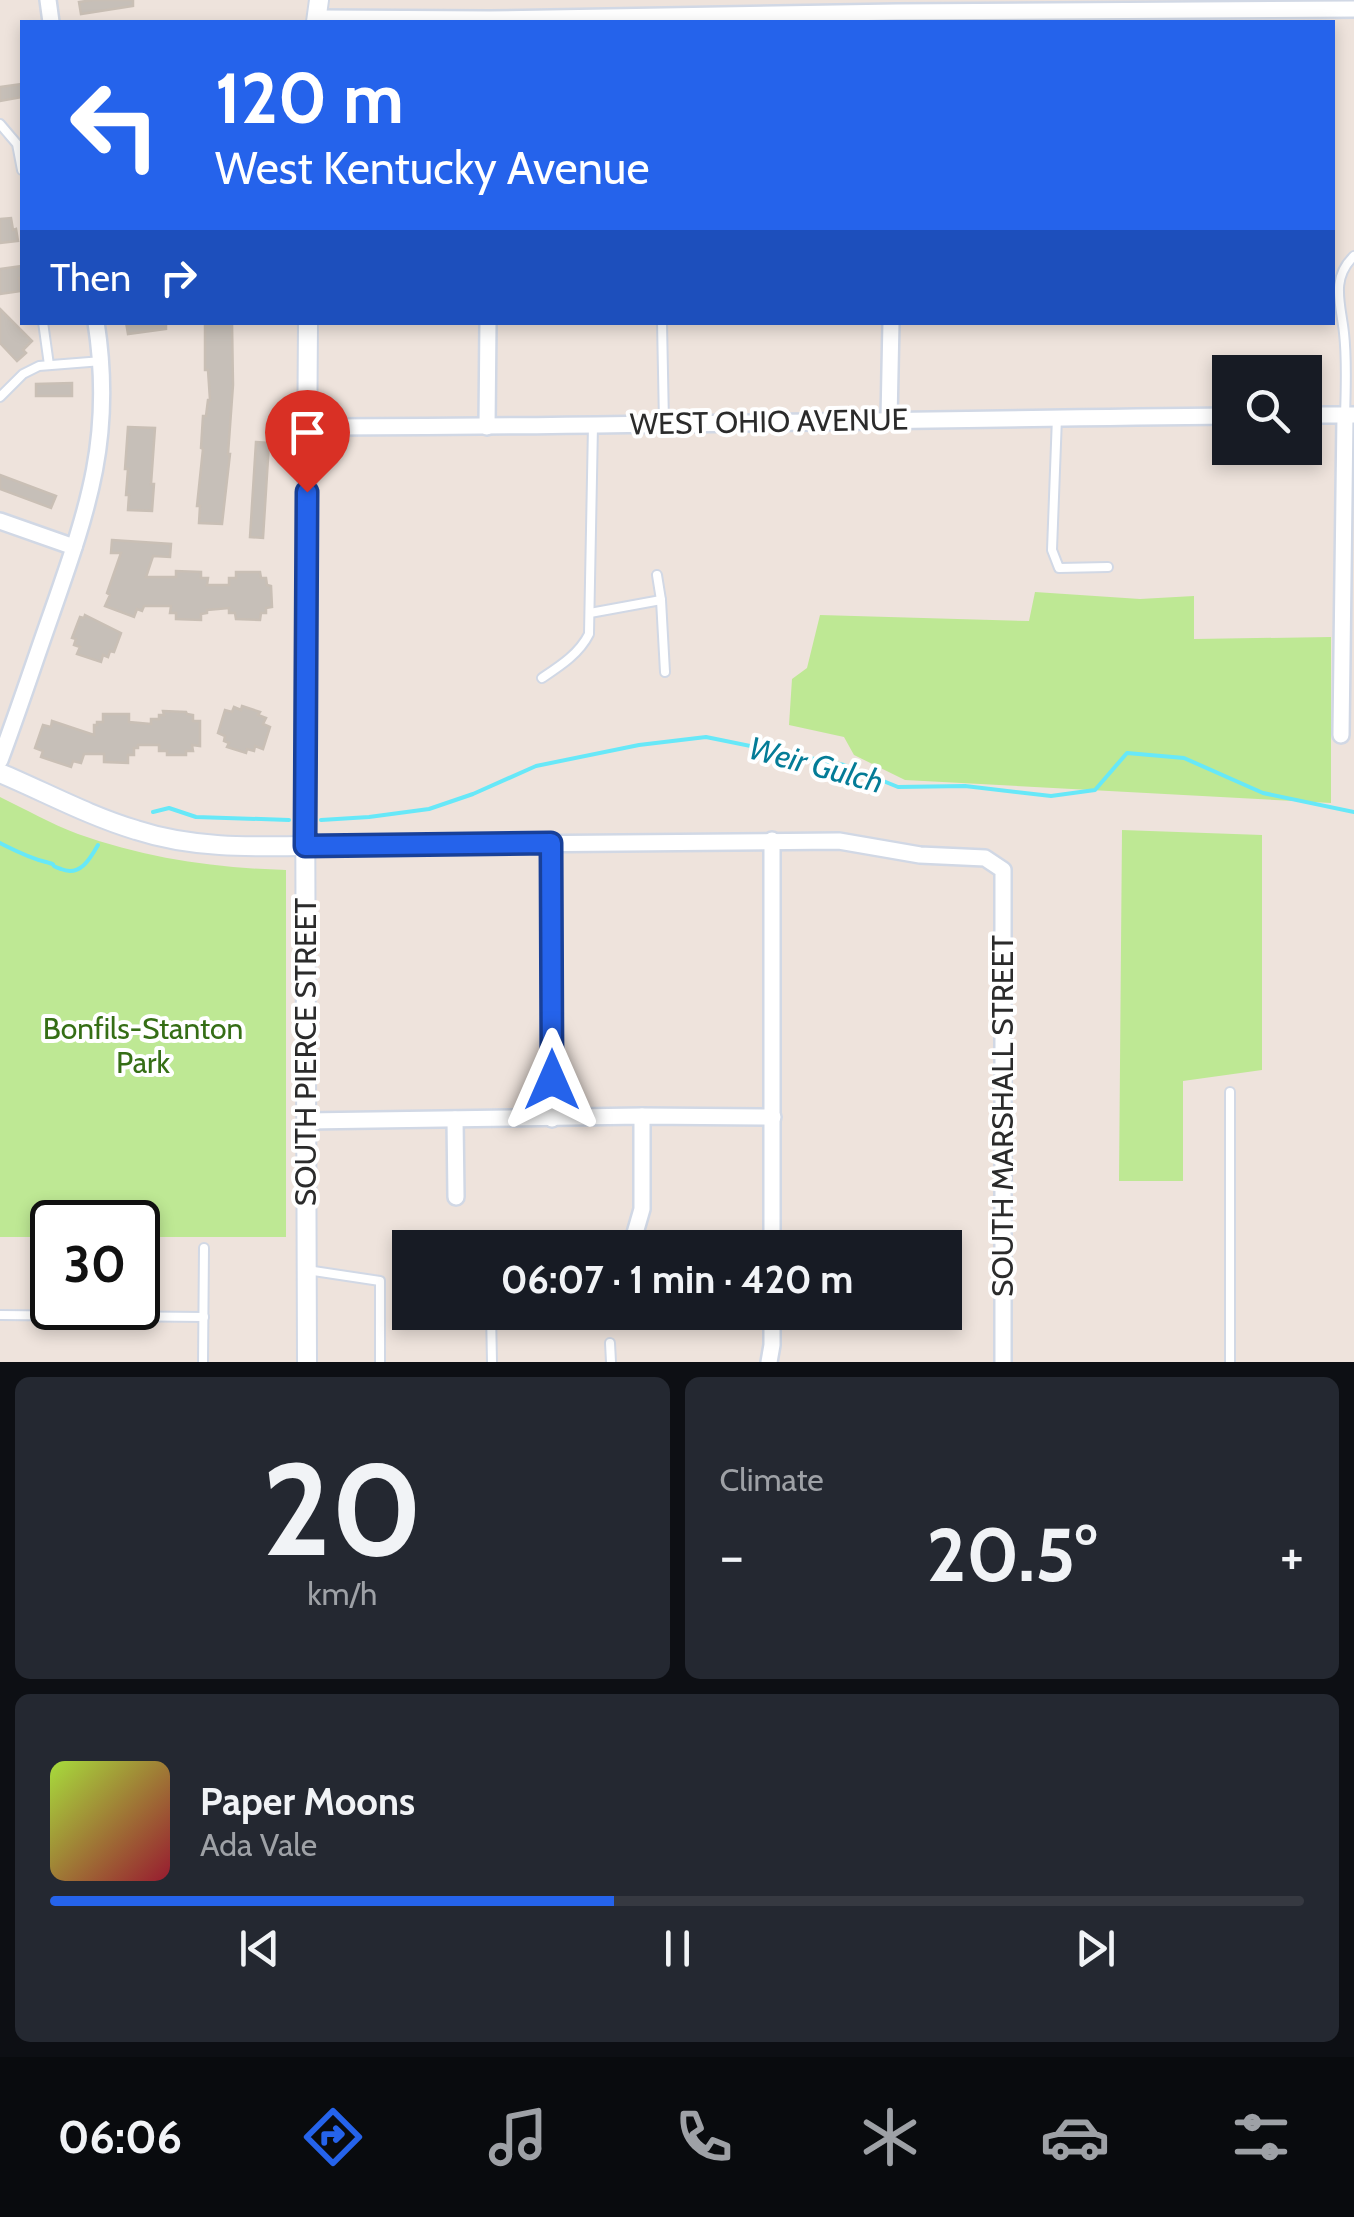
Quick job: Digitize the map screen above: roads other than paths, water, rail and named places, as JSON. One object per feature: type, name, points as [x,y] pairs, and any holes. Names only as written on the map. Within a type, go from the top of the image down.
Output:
[{"type":"street","points":[[592,20],[897,17],[1101,6],[1199,16],[1354,9]]},
{"type":"street","points":[[317,13],[468,20]]},
{"type":"street","points":[[0,760],[90,496],[103,400],[96,325]]},
{"type":"street","name":"SOUTH PIERCE STREET","points":[[307,1362],[308,325]]},
{"type":"street","points":[[487,427],[488,325]]},
{"type":"street","points":[[889,419],[891,325]]},
{"type":"street","points":[[1322,415],[1350,415],[1341,735]]},
{"type":"street","name":"WEST OHIO AVENUE","points":[[308,427],[1212,416]]},
{"type":"street","points":[[0,520],[74,547]]},
{"type":"street","points":[[0,772],[112,822],[150,834],[222,846],[772,840],[772,1230]]},
{"type":"street","name":"SOUTH MARSHALL STREET","points":[[772,840],[838,842],[920,855],[985,858],[1003,870],[1004,1362]]},
{"type":"street","points":[[551,843],[552,1119]]},
{"type":"street","points":[[635,1230],[642,1209],[642,1116]]},
{"type":"street","points":[[306,1121],[772,1117]]},
{"type":"street","points":[[455,1119],[456,1197]]},
{"type":"street","points":[[769,1362],[772,1330]]},
{"type":"lane","points":[[0,124],[17,144],[20,160]]},
{"type":"lane","points":[[1350,415],[1338,288],[1344,266],[1354,256]]},
{"type":"lane","points":[[44,325],[49,365]]},
{"type":"lane","points":[[662,325],[664,424]]},
{"type":"lane","points":[[0,397],[29,370],[39,366],[102,361]]},
{"type":"lane","points":[[1057,418],[1052,550],[1059,568],[1108,567]]},
{"type":"lane","points":[[542,678],[568,660],[589,634],[593,425]]},
{"type":"lane","points":[[657,575],[665,672]]},
{"type":"lane","points":[[590,613],[661,600]]},
{"type":"lane","points":[[1230,1092],[1230,1362]]},
{"type":"lane","points":[[203,1362],[204,1248]]},
{"type":"lane","points":[[306,1270],[380,1280],[380,1362]]},
{"type":"lane","points":[[0,1315],[204,1317]]},
{"type":"lane","points":[[491,1330],[492,1362]]},
{"type":"lane","points":[[610,1343],[610,1362]]},
{"type":"waterway","name":"Weir Gulch","points":[[321,820],[429,809],[536,766],[639,745],[706,737],[844,765],[898,787],[965,786],[1051,796],[1095,790],[1127,753],[1184,758],[1263,793],[1354,812]]},
{"type":"waterway","name":"Weir Gulch","points":[[153,812],[169,808],[196,817],[289,820]]},
{"type":"waterway","name":"Weir Gulch","points":[[0,843],[68,871],[84,865],[98,845]]},
{"type":"park label","name":"Bonfils-Stanton Park","points":[[143,1046]]}]
